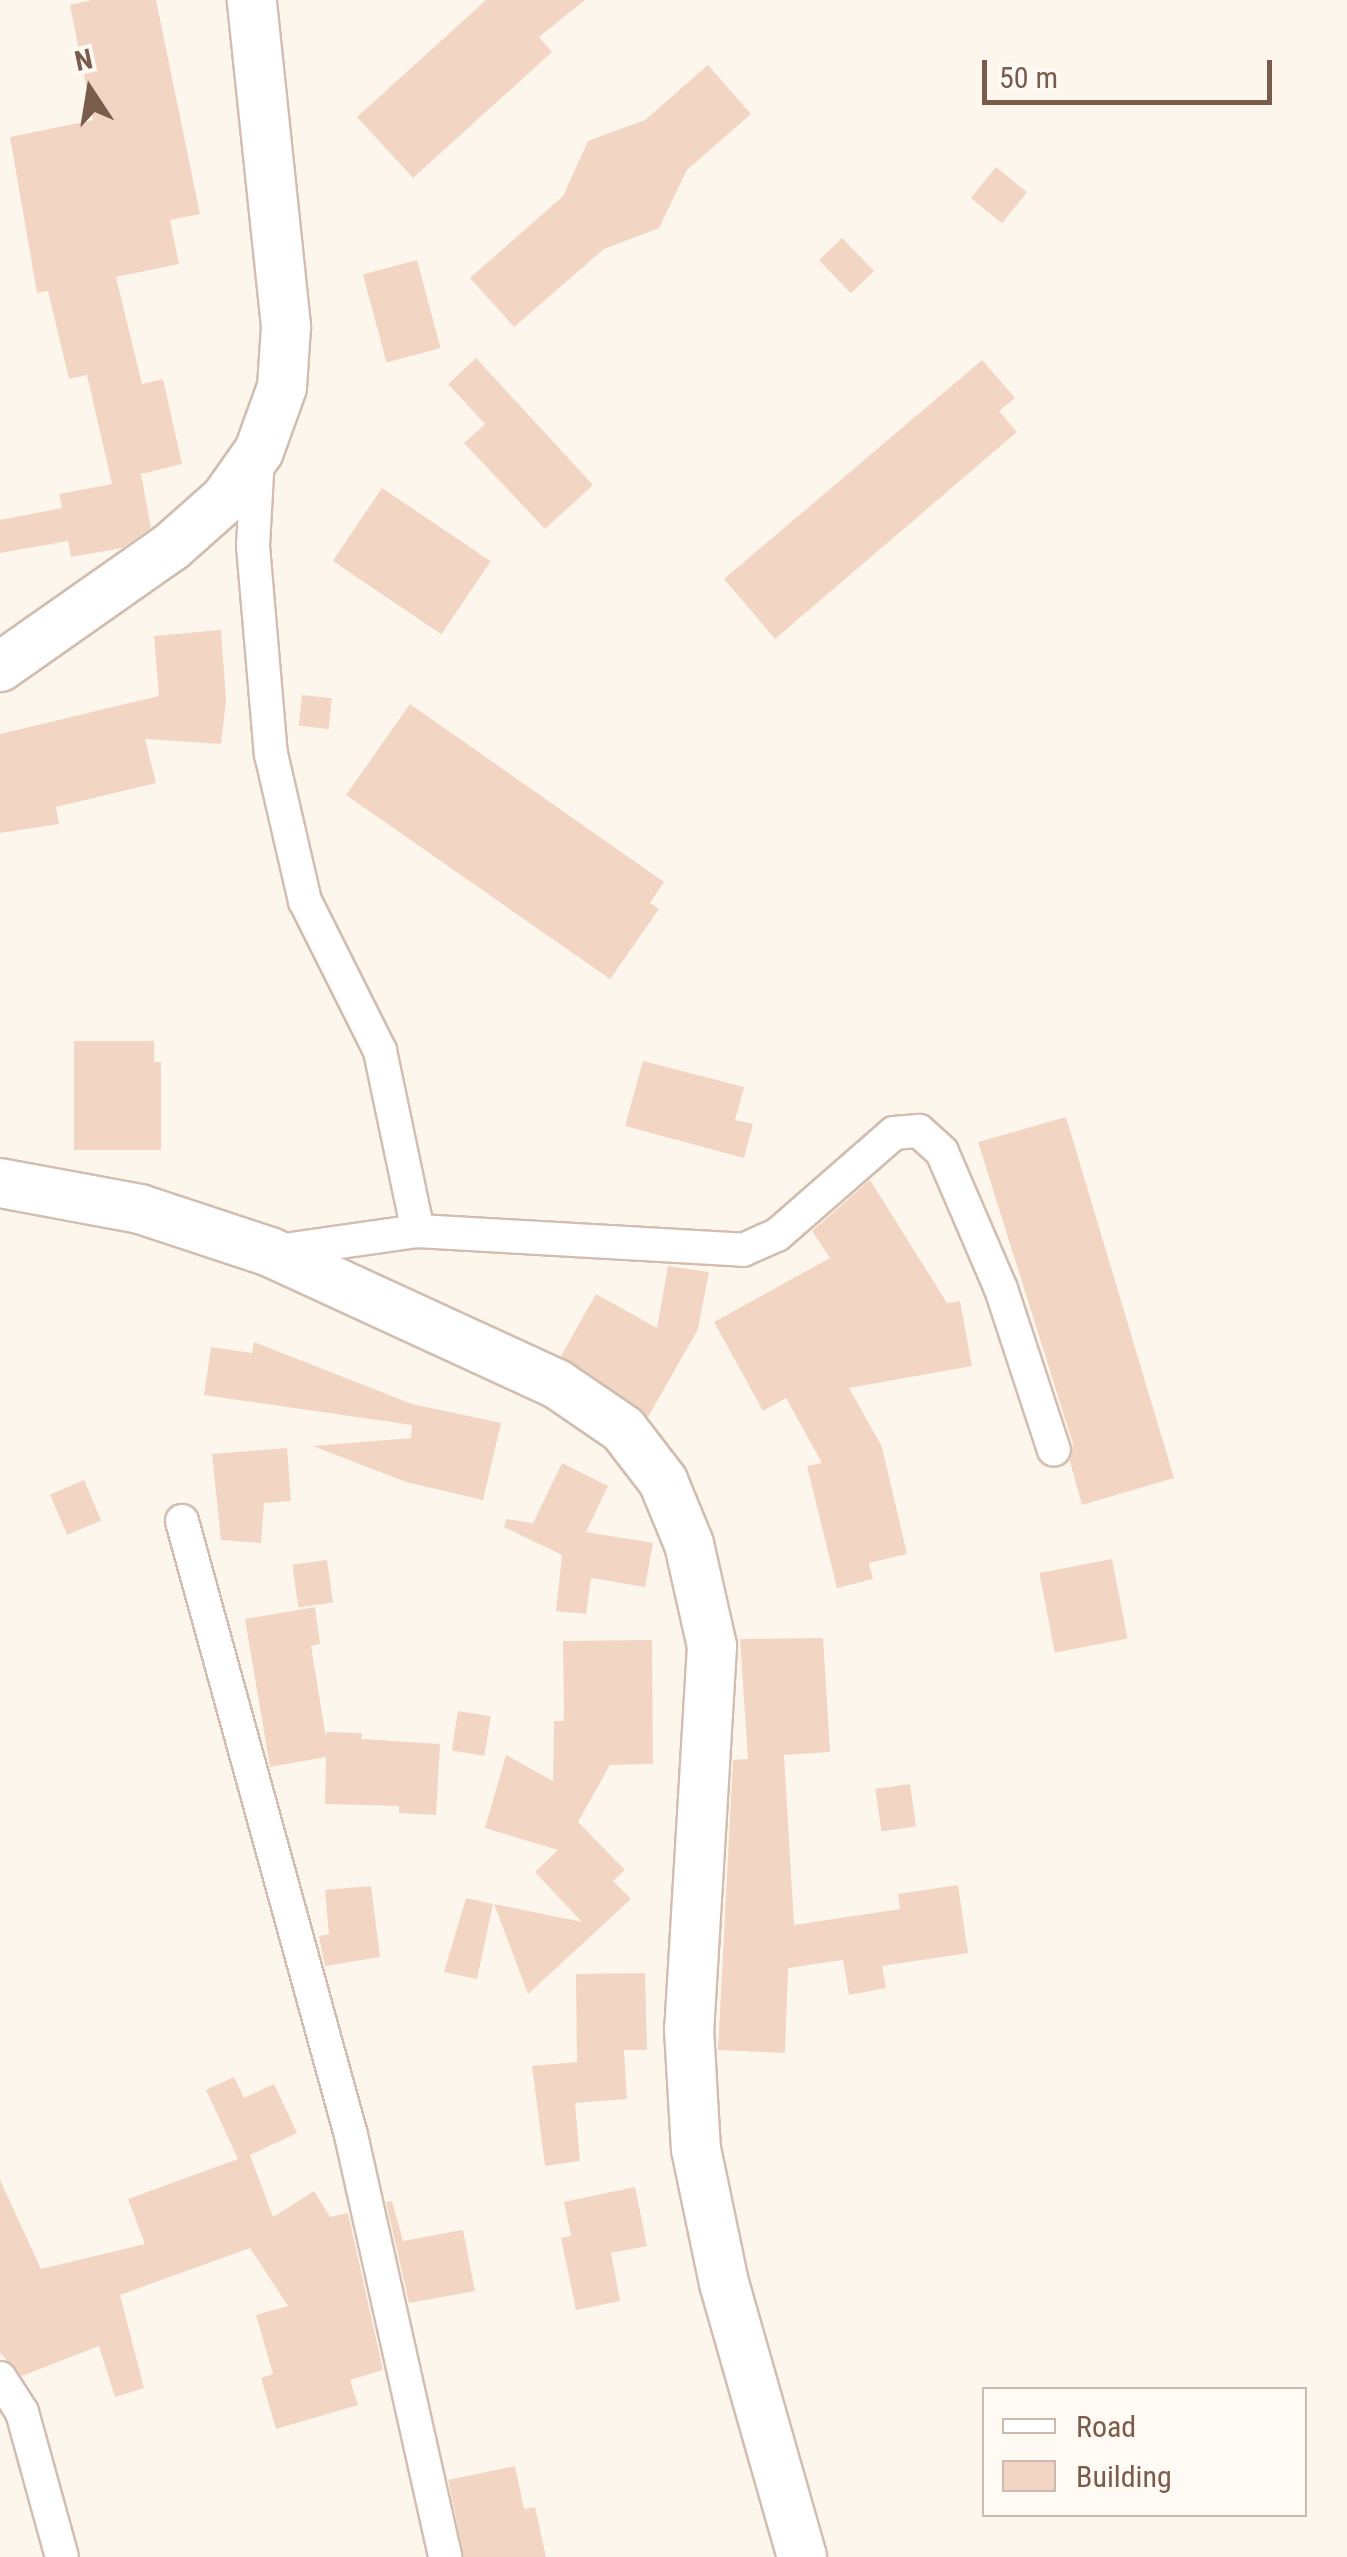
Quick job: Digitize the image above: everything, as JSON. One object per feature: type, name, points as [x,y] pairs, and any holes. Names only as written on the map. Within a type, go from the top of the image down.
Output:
[{"type":"main road","points":[[0,667],[171,546],[225,500],[259,451],[282,387],[286,326],[279,215],[252,0]]},
{"type":"main road","points":[[0,1183],[140,1209],[270,1252],[557,1384],[610,1420],[663,1481],[689,1544],[712,1646],[689,2029],[696,2149],[724,2282],[802,2557]]},
{"type":"street","points":[[259,451],[253,546],[271,754],[306,901],[380,1051],[418,1231]]},
{"type":"street","points":[[270,1252],[418,1231],[743,1250],[777,1236],[894,1133],[919,1131],[942,1152],[1000,1289],[1054,1450]]},
{"type":"street","points":[[182,1521],[351,2135],[445,2557]]},
{"type":"street","points":[[0,2378],[22,2412],[62,2557]]},
{"type":"building","points":[[92,0],[156,0],[200,214],[170,220],[179,264],[116,277],[142,384],[163,379],[182,464],[141,474],[151,528],[122,548],[71,557],[68,541],[0,553],[0,520],[62,508],[59,494],[112,484],[87,375],[69,379],[48,291],[37,293],[10,137],[93,120],[70,5]]},
{"type":"building","points":[[486,0],[585,0],[539,37],[552,52],[413,178],[357,117]]},
{"type":"building","points":[[708,65],[751,114],[687,170],[659,228],[604,249],[514,327],[470,278],[563,196],[588,141],[645,120]]},
{"type":"building","points":[[996,167],[1027,192],[1002,223],[971,198]]},
{"type":"building","points":[[842,238],[874,271],[851,293],[819,260]]},
{"type":"building","points":[[417,260],[441,348],[386,362],[363,274]]},
{"type":"building","points":[[476,358],[593,485],[545,529],[464,443],[485,424],[448,384]]},
{"type":"building","points":[[982,360],[1015,398],[999,411],[1017,432],[775,639],[724,579]]},
{"type":"building","points":[[382,488],[491,561],[441,634],[333,561]]},
{"type":"building","points":[[221,630],[226,701],[221,744],[145,739],[156,783],[56,807],[59,824],[0,833],[0,734],[159,696],[154,636]]},
{"type":"building","points":[[302,695],[332,698],[329,729],[299,726]]},
{"type":"building","points":[[410,704],[664,882],[650,903],[659,909],[610,979],[346,795]]},
{"type":"building","points":[[74,1041],[154,1041],[154,1062],[161,1062],[161,1150],[74,1150]]},
{"type":"building","points":[[643,1061],[744,1087],[735,1120],[753,1124],[744,1158],[625,1126]]},
{"type":"building","points":[[1066,1117],[1174,1478],[1082,1505],[1070,1462],[1073,1444],[978,1142]]},
{"type":"building","points":[[870,1180],[947,1303],[960,1301],[972,1366],[849,1388],[882,1447],[907,1554],[869,1563],[873,1579],[837,1588],[807,1466],[822,1463],[786,1398],[763,1411],[714,1322],[830,1258],[812,1231]]},
{"type":"building","points":[[668,1266],[709,1272],[698,1329],[648,1417],[561,1356],[596,1294],[657,1328]]},
{"type":"building","points":[[254,1342],[412,1404],[501,1423],[483,1500],[406,1482],[313,1446],[411,1438],[412,1425],[204,1395],[211,1347],[252,1353]]},
{"type":"building","points":[[287,1448],[291,1501],[264,1503],[261,1543],[221,1540],[212,1454]]},
{"type":"building","points":[[562,1463],[608,1486],[586,1532],[653,1543],[645,1587],[591,1578],[586,1614],[556,1611],[562,1555],[504,1527],[506,1519],[533,1523]]},
{"type":"building","points":[[84,1480],[101,1521],[67,1535],[50,1494]]},
{"type":"building","points":[[1112,1559],[1127,1639],[1055,1653],[1039,1573]]},
{"type":"building","points":[[327,1560],[333,1603],[298,1607],[292,1565]]},
{"type":"building","points":[[315,1607],[320,1644],[311,1646],[326,1738],[326,1732],[362,1733],[361,1739],[440,1744],[436,1815],[399,1813],[399,1806],[325,1804],[326,1757],[270,1767],[245,1619]]},
{"type":"building","points":[[823,1638],[830,1752],[784,1755],[794,1925],[900,1909],[898,1894],[958,1885],[968,1953],[882,1966],[886,1988],[849,1995],[843,1960],[788,1968],[785,2053],[718,2050],[733,1760],[748,1759],[740,1639]]},
{"type":"building","points":[[652,1640],[653,1764],[610,1765],[578,1822],[625,1870],[613,1881],[631,1899],[528,1994],[494,1904],[582,1922],[535,1872],[558,1850],[485,1828],[506,1755],[553,1781],[554,1721],[564,1721],[563,1641]]},
{"type":"building","points":[[458,1711],[491,1716],[484,1756],[452,1751]]},
{"type":"building","points":[[910,1784],[916,1827],[881,1831],[875,1789]]},
{"type":"building","points":[[371,1886],[380,1957],[325,1966],[319,1936],[329,1934],[325,1890]]},
{"type":"building","points":[[466,1898],[493,1904],[477,1979],[444,1972]]},
{"type":"building","points":[[645,1973],[647,2050],[624,2050],[627,2099],[575,2103],[580,2161],[545,2166],[532,2066],[577,2062],[576,1974]]},
{"type":"building","points":[[234,2077],[244,2098],[274,2084],[297,2133],[250,2155],[273,2217],[314,2191],[330,2217],[348,2213],[383,2370],[350,2380],[358,2405],[276,2429],[261,2378],[273,2374],[256,2315],[288,2306],[250,2248],[120,2295],[144,2388],[115,2397],[99,2346],[22,2376],[0,2353],[0,2180],[41,2269],[145,2244],[128,2199],[238,2159],[206,2090]]},
{"type":"building","points":[[635,2187],[647,2246],[611,2253],[620,2301],[576,2310],[561,2238],[571,2236],[564,2202]]},
{"type":"building","points":[[392,2201],[403,2241],[463,2230],[475,2291],[409,2303],[386,2202]]},
{"type":"building","points":[[515,2466],[524,2509],[535,2507],[546,2557],[464,2557],[448,2480]]}]
